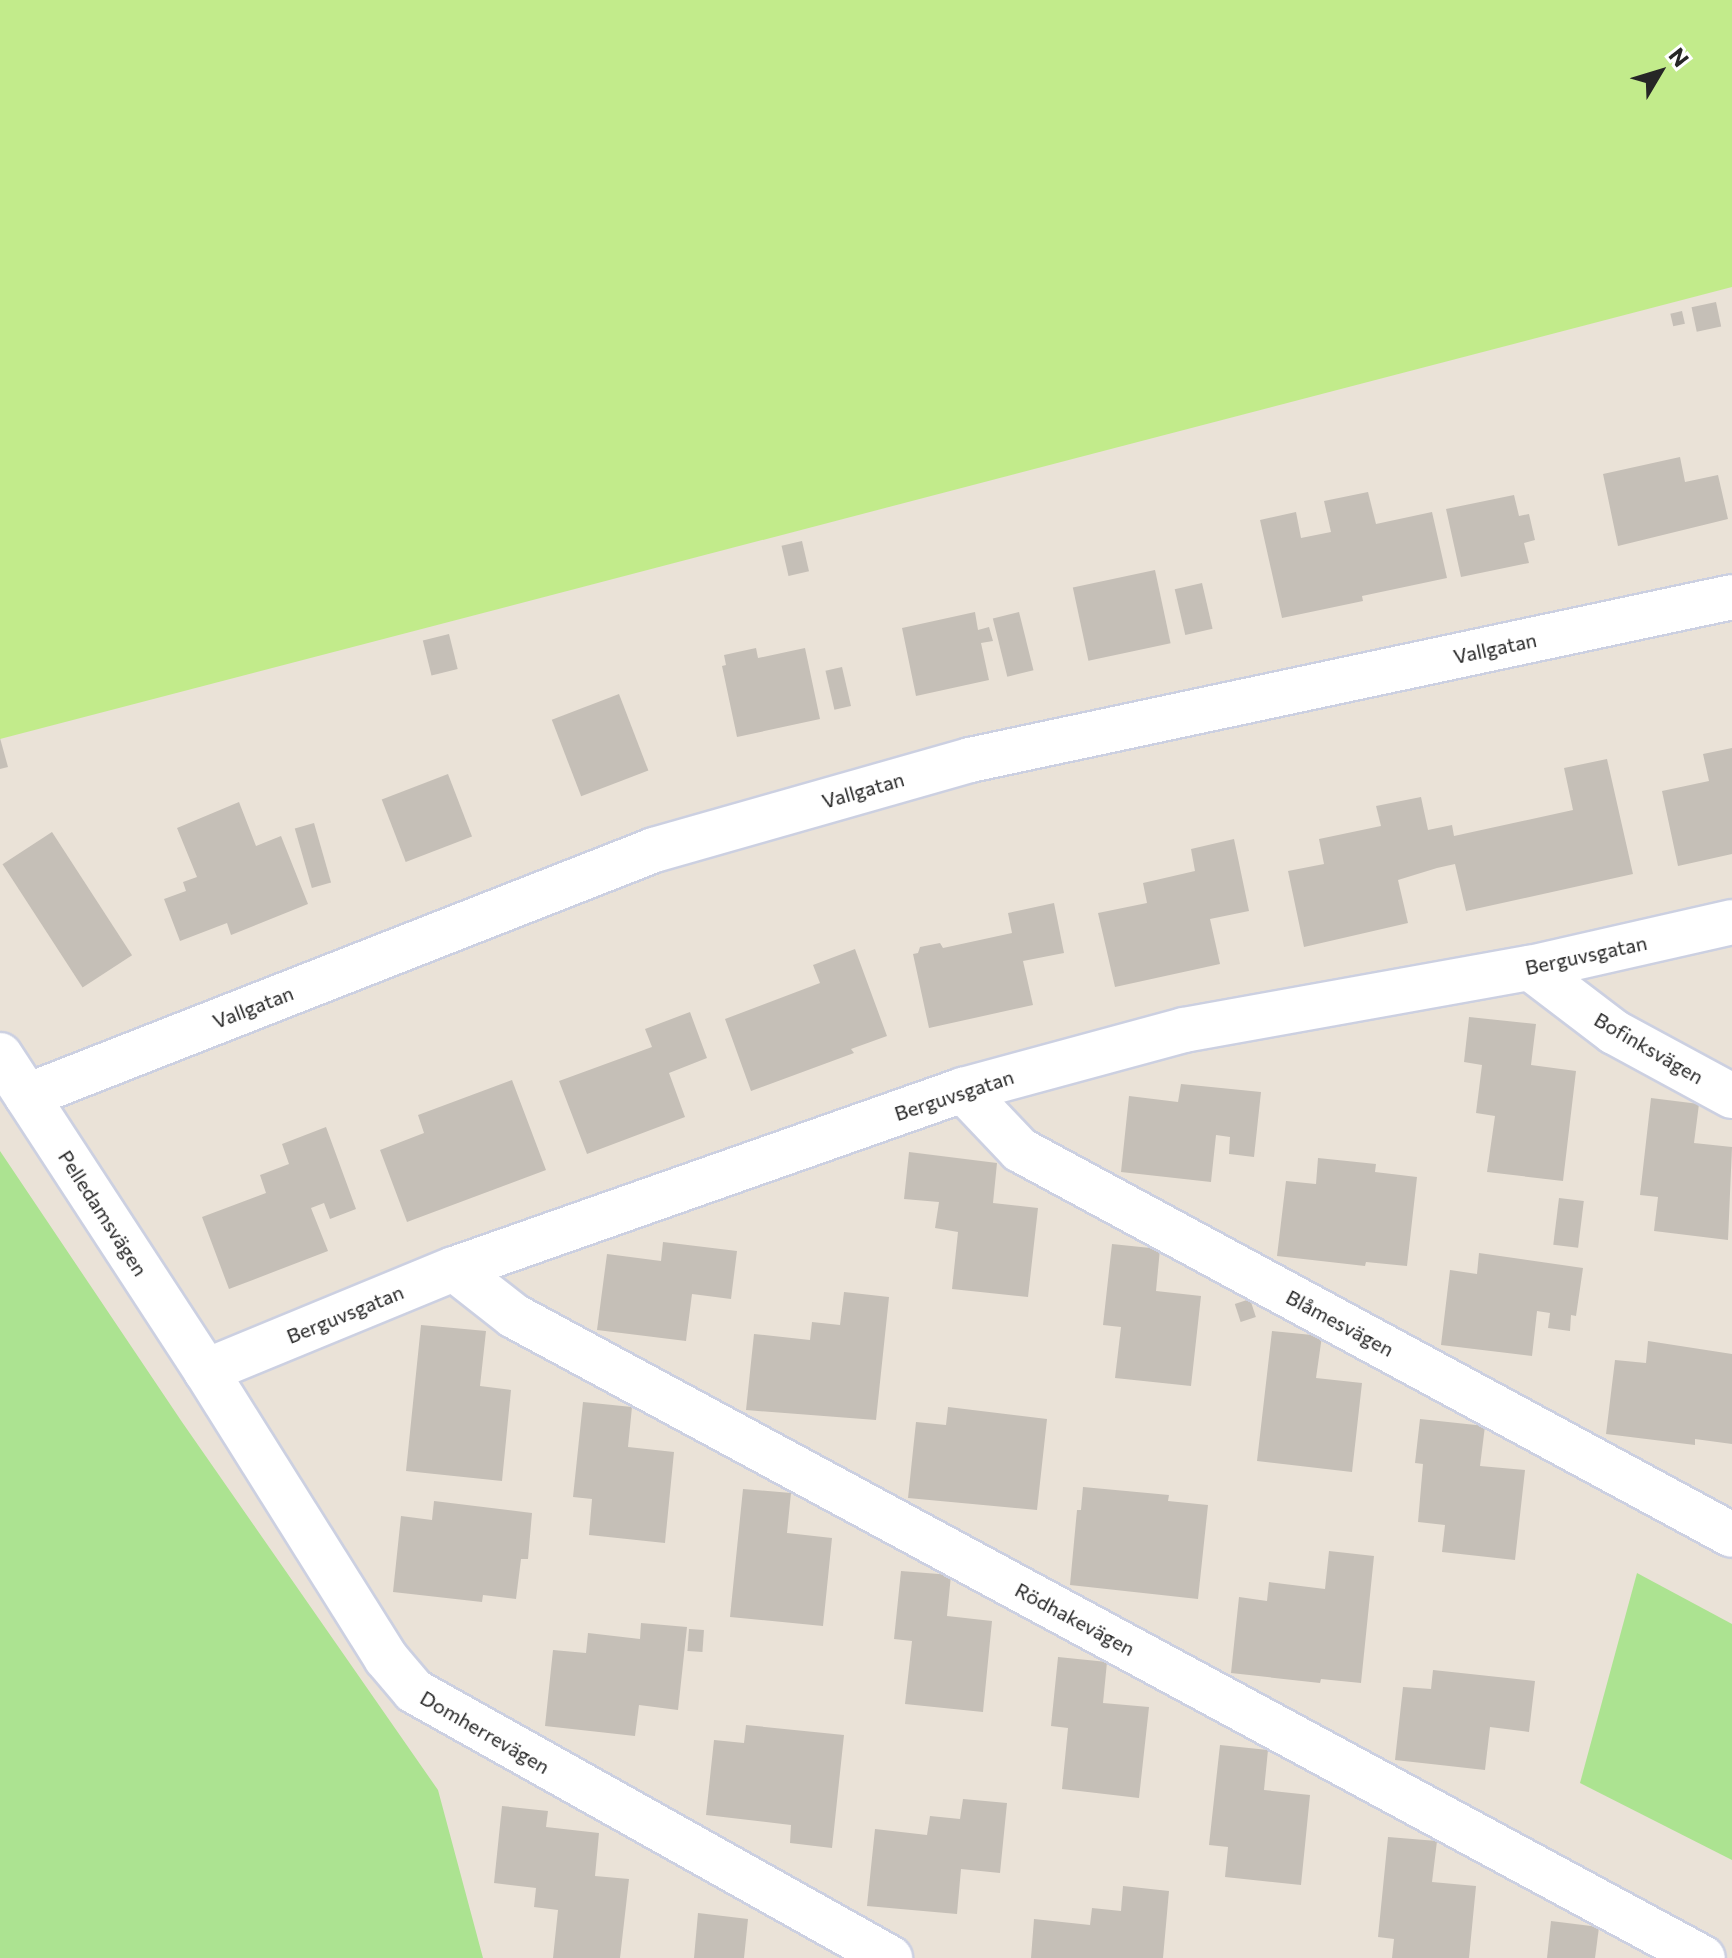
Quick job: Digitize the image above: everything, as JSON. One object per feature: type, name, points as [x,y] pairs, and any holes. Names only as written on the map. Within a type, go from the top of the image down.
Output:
[{"type":"street","name":"Vallgatan","points":[[27,1096],[654,850],[970,760],[1732,597]]},
{"type":"street","name":"Berguvsgatan","points":[[206,1371],[454,1269],[963,1090],[1184,1030],[1530,968],[1732,922]]},
{"type":"street","name":"Bofinksvägen","points":[[1530,968],[1614,1032],[1732,1096]]},
{"type":"street","name":"Pelledamsvägen","points":[[0,1055],[206,1371]]},
{"type":"street","name":"Blåmesvägen","points":[[963,1090],[1020,1150],[1732,1535]]},
{"type":"street","name":"Rödhakevägen","points":[[454,1269],[514,1316],[1703,1958]]},
{"type":"street","name":"Domherrevägen","points":[[206,1371],[386,1658],[414,1691],[890,1958]]},
{"type":"green space","points":[[0,0],[1732,0],[1732,287],[0,739]]},
{"type":"green space","points":[[0,1151],[182,1422],[438,1790],[483,1958],[0,1958]]},
{"type":"green space","points":[[1637,1573],[1732,1624],[1732,1860],[1580,1783]]},
{"type":"building","points":[[1716,302],[1721,326],[1697,332],[1692,307]]},
{"type":"building","points":[[1682,311],[1685,324],[1673,326],[1670,314]]},
{"type":"building","points":[[1680,457],[1685,482],[1718,475],[1728,519],[1618,546],[1603,474]]},
{"type":"building","points":[[1368,492],[1376,524],[1432,512],[1447,578],[1362,596],[1363,601],[1282,618],[1260,520],[1296,512],[1301,538],[1331,532],[1324,501]]},
{"type":"building","points":[[1514,495],[1519,516],[1529,514],[1535,540],[1524,543],[1529,563],[1461,577],[1446,509]]},
{"type":"building","points":[[802,541],[809,571],[789,576],[782,546]]},
{"type":"building","points":[[1155,570],[1171,643],[1088,661],[1073,587]]},
{"type":"building","points":[[1202,583],[1213,629],[1185,635],[1175,589]]},
{"type":"building","points":[[975,612],[978,630],[989,627],[993,641],[981,643],[989,680],[916,696],[902,628]]},
{"type":"building","points":[[1019,612],[1034,670],[1007,677],[993,619]]},
{"type":"building","points":[[449,634],[458,669],[432,675],[423,641]]},
{"type":"building","points":[[756,648],[758,658],[805,648],[820,719],[737,737],[722,666],[726,665],[724,655]]},
{"type":"building","points":[[842,667],[851,706],[834,710],[825,671]]},
{"type":"building","points":[[619,694],[648,771],[581,796],[552,720]]},
{"type":"building","points":[[0,738],[8,767],[0,769]]},
{"type":"building","points":[[1732,748],[1732,854],[1678,866],[1662,791],[1709,781],[1703,754]]},
{"type":"building","points":[[1607,759],[1633,874],[1466,911],[1455,864],[1398,880],[1408,923],[1304,947],[1288,871],[1324,864],[1319,839],[1381,826],[1376,806],[1421,797],[1428,830],[1452,825],[1454,836],[1573,810],[1564,768]]},
{"type":"building","points":[[448,774],[472,837],[406,862],[382,799]]},
{"type":"building","points":[[239,802],[256,846],[281,836],[308,904],[231,935],[227,923],[180,941],[164,899],[186,891],[183,882],[197,877],[177,828]]},
{"type":"building","points":[[314,823],[331,883],[312,888],[295,829]]},
{"type":"building","points":[[52,832],[132,955],[83,987],[3,864]]},
{"type":"building","points":[[1234,839],[1249,911],[1210,919],[1220,964],[1115,987],[1098,913],[1147,903],[1143,883],[1195,871],[1191,849]]},
{"type":"building","points":[[1054,903],[1064,953],[1023,961],[1033,1005],[929,1028],[913,954],[918,953],[920,947],[940,943],[943,948],[1012,933],[1008,913]]},
{"type":"building","points":[[855,949],[887,1036],[851,1049],[854,1053],[751,1091],[725,1019],[820,983],[813,965]]},
{"type":"building","points":[[690,1012],[707,1058],[669,1073],[685,1117],[587,1154],[559,1081],[652,1047],[645,1029]]},
{"type":"building","points":[[1469,1017],[1536,1024],[1531,1065],[1576,1071],[1563,1181],[1487,1172],[1495,1116],[1476,1113],[1482,1065],[1464,1062]]},
{"type":"building","points":[[512,1080],[546,1170],[407,1222],[380,1150],[424,1133],[418,1115]]},
{"type":"building","points":[[1181,1084],[1261,1092],[1254,1157],[1229,1154],[1230,1137],[1216,1135],[1211,1182],[1121,1172],[1129,1096],[1178,1102]]},
{"type":"building","points":[[1651,1098],[1699,1104],[1694,1143],[1732,1147],[1728,1240],[1654,1231],[1658,1197],[1640,1195]]},
{"type":"building","points":[[326,1127],[356,1209],[330,1219],[324,1203],[311,1208],[328,1251],[229,1289],[202,1217],[266,1193],[260,1175],[289,1164],[282,1144]]},
{"type":"building","points":[[909,1152],[997,1163],[993,1203],[1038,1208],[1028,1297],[952,1289],[958,1232],[935,1228],[939,1202],[904,1199]]},
{"type":"building","points":[[1318,1158],[1376,1164],[1375,1172],[1417,1177],[1407,1266],[1366,1262],[1365,1266],[1277,1256],[1286,1181],[1316,1184]]},
{"type":"building","points":[[1559,1198],[1584,1201],[1578,1248],[1553,1245]]},
{"type":"building","points":[[663,1242],[737,1251],[731,1299],[692,1294],[686,1341],[597,1330],[607,1254],[661,1261]]},
{"type":"building","points":[[1112,1244],[1160,1249],[1156,1291],[1201,1296],[1191,1386],[1115,1378],[1121,1327],[1103,1325]]},
{"type":"building","points":[[1479,1253],[1583,1268],[1576,1316],[1571,1315],[1570,1331],[1548,1328],[1550,1313],[1537,1311],[1532,1356],[1441,1345],[1450,1270],[1477,1274]]},
{"type":"building","points":[[844,1292],[889,1297],[876,1420],[746,1410],[754,1334],[810,1340],[812,1322],[840,1325]]},
{"type":"building","points":[[1250,1299],[1256,1317],[1241,1322],[1235,1304]]},
{"type":"building","points":[[421,1325],[486,1331],[480,1386],[511,1390],[502,1481],[406,1471]]},
{"type":"building","points":[[1272,1331],[1322,1336],[1316,1378],[1362,1383],[1352,1472],[1257,1461]]},
{"type":"building","points":[[1648,1341],[1732,1354],[1732,1444],[1695,1439],[1695,1445],[1606,1434],[1615,1360],[1646,1363]]},
{"type":"building","points":[[583,1402],[632,1407],[628,1447],[674,1452],[665,1543],[589,1535],[592,1499],[573,1497]]},
{"type":"building","points":[[948,1407],[1047,1419],[1037,1510],[908,1498],[916,1422],[946,1425]]},
{"type":"building","points":[[1420,1419],[1485,1426],[1480,1466],[1525,1470],[1515,1560],[1442,1552],[1445,1525],[1418,1522],[1423,1464],[1415,1463]]},
{"type":"building","points":[[1083,1487],[1169,1495],[1168,1501],[1208,1505],[1198,1599],[1070,1585],[1077,1510],[1081,1510]]},
{"type":"building","points":[[743,1489],[791,1493],[787,1533],[832,1538],[823,1626],[730,1617]]},
{"type":"building","points":[[434,1501],[532,1513],[528,1559],[521,1559],[516,1599],[483,1595],[482,1602],[393,1592],[401,1516],[432,1520]]},
{"type":"building","points":[[1329,1551],[1374,1556],[1361,1683],[1321,1679],[1320,1683],[1231,1673],[1239,1597],[1267,1601],[1269,1582],[1325,1589]]},
{"type":"building","points":[[901,1571],[951,1575],[947,1616],[992,1621],[983,1712],[905,1704],[912,1641],[894,1639]]},
{"type":"building","points":[[641,1623],[687,1627],[678,1710],[639,1705],[635,1736],[545,1726],[553,1650],[586,1653],[588,1633],[640,1639]]},
{"type":"building","points":[[689,1629],[704,1630],[702,1652],[687,1651]]},
{"type":"building","points":[[1058,1657],[1107,1662],[1103,1703],[1149,1707],[1139,1798],[1062,1789],[1068,1728],[1051,1726]]},
{"type":"building","points":[[1433,1670],[1535,1681],[1529,1732],[1490,1727],[1485,1770],[1395,1760],[1403,1687],[1431,1689]]},
{"type":"building","points":[[746,1725],[844,1735],[832,1848],[790,1843],[791,1825],[706,1815],[714,1740],[744,1743]]},
{"type":"building","points":[[1220,1745],[1268,1750],[1264,1790],[1310,1795],[1301,1885],[1225,1877],[1228,1847],[1209,1845]]},
{"type":"building","points":[[963,1799],[1007,1803],[1000,1873],[961,1869],[957,1914],[867,1906],[875,1829],[927,1835],[930,1816],[960,1819]]},
{"type":"building","points":[[502,1806],[548,1811],[546,1827],[599,1833],[595,1876],[629,1879],[620,1958],[553,1958],[558,1910],[534,1907],[536,1888],[494,1883]]},
{"type":"building","points":[[1388,1837],[1437,1841],[1432,1882],[1476,1886],[1469,1958],[1392,1958],[1394,1939],[1378,1937]]},
{"type":"building","points":[[1123,1886],[1169,1891],[1163,1958],[1031,1958],[1034,1919],[1090,1925],[1092,1908],[1121,1911]]},
{"type":"building","points":[[698,1913],[748,1919],[744,1958],[694,1958]]},
{"type":"building","points":[[1551,1921],[1599,1927],[1595,1958],[1547,1958]]}]
